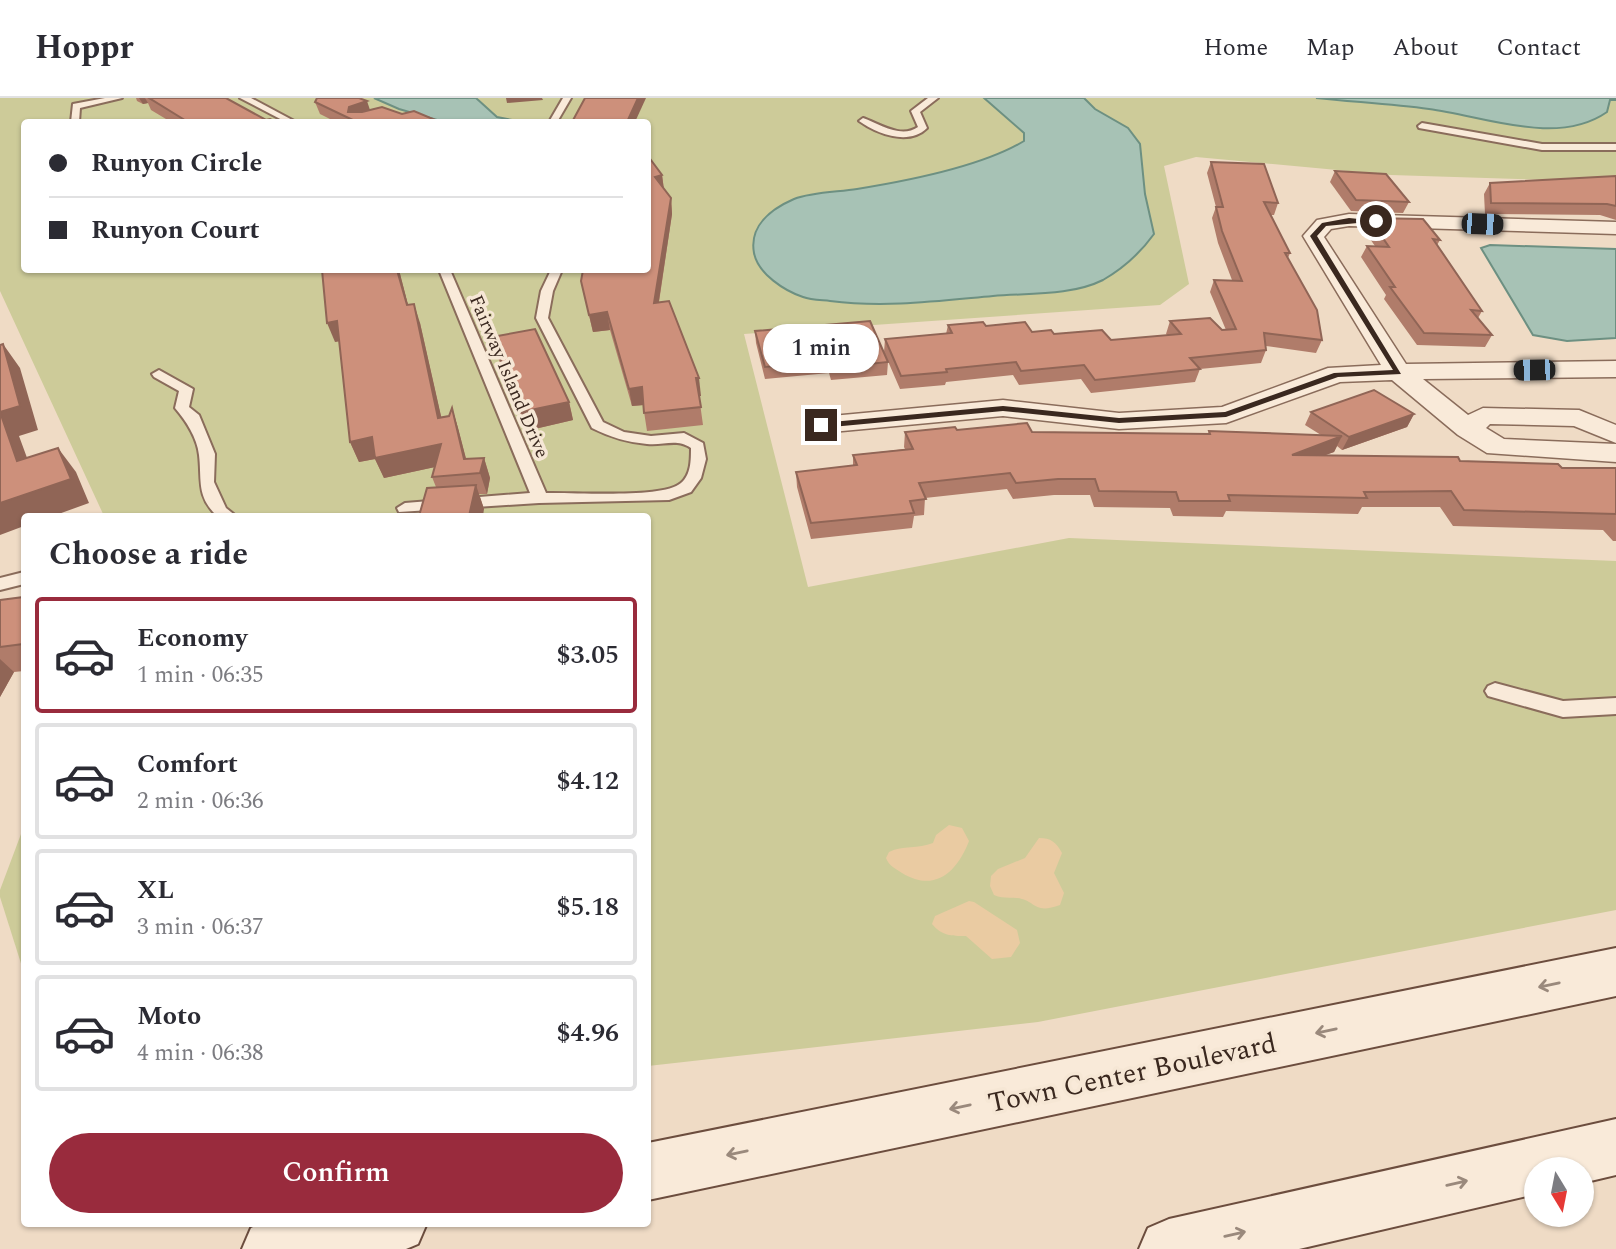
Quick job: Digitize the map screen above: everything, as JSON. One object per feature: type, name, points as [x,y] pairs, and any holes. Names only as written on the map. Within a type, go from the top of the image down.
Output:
[{"type":"main road","name":"Town Center Boulevard","points":[[651,1170],[1616,972]]},
{"type":"main road","points":[[1169,1249],[1616,1147]]},
{"type":"main road","points":[[272,1249],[378,1227]]},
{"type":"street","points":[[1616,228],[1349,220],[1324,224],[1313,236],[1398,372],[1468,429],[1497,447],[1616,453]]},
{"type":"street","points":[[821,425],[1003,408],[1119,421],[1226,415],[1337,374],[1616,369]]},
{"type":"street","points":[[1468,429],[1483,416],[1579,418],[1616,435]]},
{"type":"lane","points":[[75,119],[76,106],[118,98]]},
{"type":"lane","points":[[244,98],[286,119]]},
{"type":"lane","points":[[555,119],[567,98]]},
{"type":"lane","points":[[863,121],[900,135],[915,134],[923,128],[915,111],[934,98]]},
{"type":"lane","points":[[1422,126],[1542,147],[1616,147]]},
{"type":"lane","name":"Fairway Island Drive","points":[[445,273],[540,498]]},
{"type":"lane","points":[[405,508],[540,498],[652,495],[678,492],[694,478],[700,462],[698,446],[684,437],[650,440],[621,436],[597,425],[542,318],[547,291],[555,273]]},
{"type":"lane","points":[[159,374],[186,389],[182,408],[192,415],[207,454],[206,482],[214,501],[223,513]]},
{"type":"lane","points":[[0,583],[21,579]]},
{"type":"lane","points":[[1495,691],[1563,709],[1616,706]]},
{"type":"shaded area","points":[[0,98],[1616,98],[1616,182],[1391,175],[1196,157],[1164,166],[1189,284],[1160,305],[744,334],[808,587],[1069,538],[1616,561],[1616,910],[1038,1022],[651,1066],[651,513],[103,513],[0,291]]},
{"type":"shaded area","points":[[374,98],[476,98],[497,117],[507,119],[434,119]]},
{"type":"shaded area","points":[[984,98],[1084,98],[1095,109],[1128,128],[1140,144],[1145,194],[1154,234],[1137,254],[1103,280],[1077,289],[891,304],[806,298],[781,286],[761,268],[754,253],[755,235],[770,213],[785,203],[809,195],[877,186],[943,172],[987,158],[1024,141],[1024,133]]},
{"type":"shaded area","points":[[1316,98],[1616,100],[1610,100],[1607,112],[1587,122],[1566,127],[1543,128],[1429,109]]},
{"type":"shaded area","points":[[1490,245],[1616,249],[1616,338],[1567,341],[1533,335],[1481,248]]},
{"type":"shaded area","points":[[21,834],[21,964],[0,897],[0,890]]},
{"type":"sand","points":[[949,825],[962,828],[969,841],[958,862],[943,876],[935,880],[914,879],[895,869],[887,861],[889,852],[894,850],[933,843],[936,835]]},
{"type":"sand","points":[[1039,838],[1053,841],[1062,853],[1054,873],[1064,893],[1060,905],[1040,908],[1023,899],[994,895],[990,886],[991,876],[998,869],[1025,858]]},
{"type":"sand","points":[[969,901],[1017,930],[1020,943],[1011,957],[992,959],[966,936],[947,934],[932,924],[935,916]]},
{"type":"building","points":[[149,98],[226,98],[264,119],[183,119]]},
{"type":"building","points":[[317,98],[359,98],[367,101],[349,107],[348,112],[382,107],[402,114],[414,111],[433,119],[351,119],[315,102]]},
{"type":"building","points":[[585,98],[638,98],[628,119],[574,119]]},
{"type":"building","points":[[651,160],[662,175],[655,177],[671,198],[654,303],[669,301],[699,378],[696,378],[701,407],[644,413],[642,387],[629,389],[607,312],[589,315],[581,281],[582,273],[651,273]]},
{"type":"building","points":[[1211,162],[1264,164],[1278,203],[1264,202],[1290,253],[1285,253],[1317,310],[1322,340],[1264,333],[1266,350],[1190,358],[1200,369],[1095,380],[1084,365],[1021,371],[1016,362],[901,376],[885,339],[952,333],[948,325],[983,322],[986,326],[1025,322],[1032,332],[1051,330],[1054,334],[1102,330],[1111,340],[1181,334],[1170,321],[1210,318],[1222,330],[1236,329],[1214,280],[1242,281],[1222,231],[1216,207],[1223,207]]},
{"type":"building","points":[[1335,171],[1386,174],[1409,202],[1356,200]]},
{"type":"building","points":[[1616,176],[1616,206],[1491,203],[1490,183]]},
{"type":"building","points":[[1369,218],[1423,219],[1440,240],[1433,239],[1482,311],[1471,310],[1492,335],[1424,333],[1390,287],[1395,287],[1367,246],[1389,247]]},
{"type":"building","points":[[322,273],[398,273],[407,305],[414,304],[438,418],[449,416],[452,408],[464,459],[484,458],[480,473],[432,477],[441,444],[375,458],[372,437],[350,442],[337,321],[327,323]]},
{"type":"building","points":[[870,321],[888,362],[832,368],[829,361],[765,367],[755,331]]},
{"type":"building","points":[[535,329],[569,402],[521,412],[492,337]]},
{"type":"building","points":[[3,344],[20,406],[0,412],[0,345]]},
{"type":"building","points":[[1374,390],[1414,414],[1349,437],[1311,412]]},
{"type":"building","points":[[0,412],[17,461],[58,448],[71,479],[0,503]]},
{"type":"building","points":[[1027,423],[1032,432],[1210,434],[1209,431],[1342,436],[1292,455],[1458,457],[1460,461],[1558,464],[1562,468],[1616,468],[1616,514],[1464,510],[1451,491],[1364,492],[1367,498],[1228,495],[1230,501],[1179,501],[1176,492],[1099,491],[1095,479],[1016,483],[1010,473],[919,483],[926,499],[910,501],[914,513],[811,523],[796,472],[857,465],[853,455],[913,449],[905,432]]},
{"type":"building","points":[[476,485],[470,513],[420,513],[427,488]]},
{"type":"building","points":[[21,597],[21,644],[0,647],[0,600]]},
{"type":"route","points":[[821,425],[1003,408],[1119,421],[1226,415],[1337,374],[1398,372],[1313,236],[1324,224],[1349,220],[1376,221]]}]
